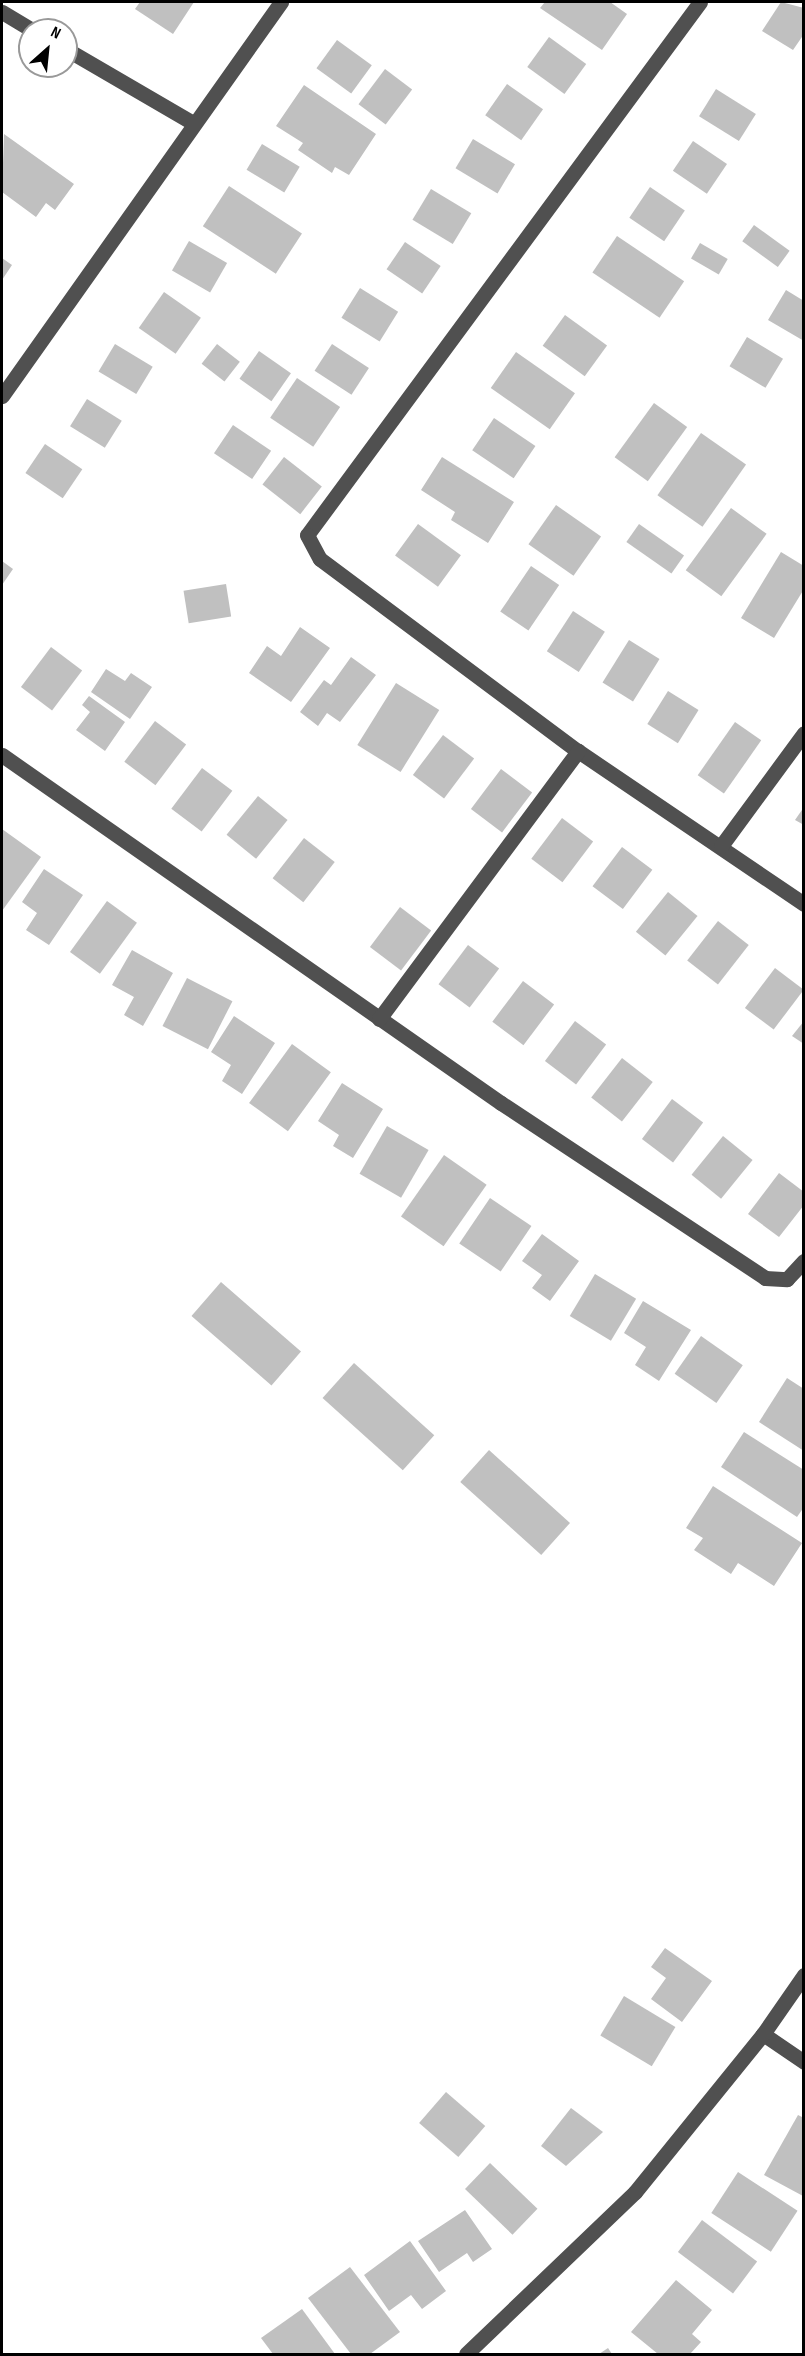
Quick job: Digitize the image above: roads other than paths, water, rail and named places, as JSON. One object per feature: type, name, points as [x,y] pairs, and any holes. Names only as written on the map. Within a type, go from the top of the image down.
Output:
[{"type":"street","points":[[2,396],[281,2]]},
{"type":"street","points":[[700,2],[307,535],[320,559],[578,751],[804,904]]},
{"type":"street","points":[[2,12],[18,22]]},
{"type":"street","points":[[78,56],[194,123]]},
{"type":"street","points":[[721,846],[804,733]]},
{"type":"street","points":[[379,1018],[578,751]]},
{"type":"street","points":[[2,754],[379,1018],[765,1278],[788,1279],[804,1261]]},
{"type":"street","points":[[466,2355],[635,2192],[763,2034],[804,1975]]},
{"type":"street","points":[[763,2034],[804,2062]]}]
